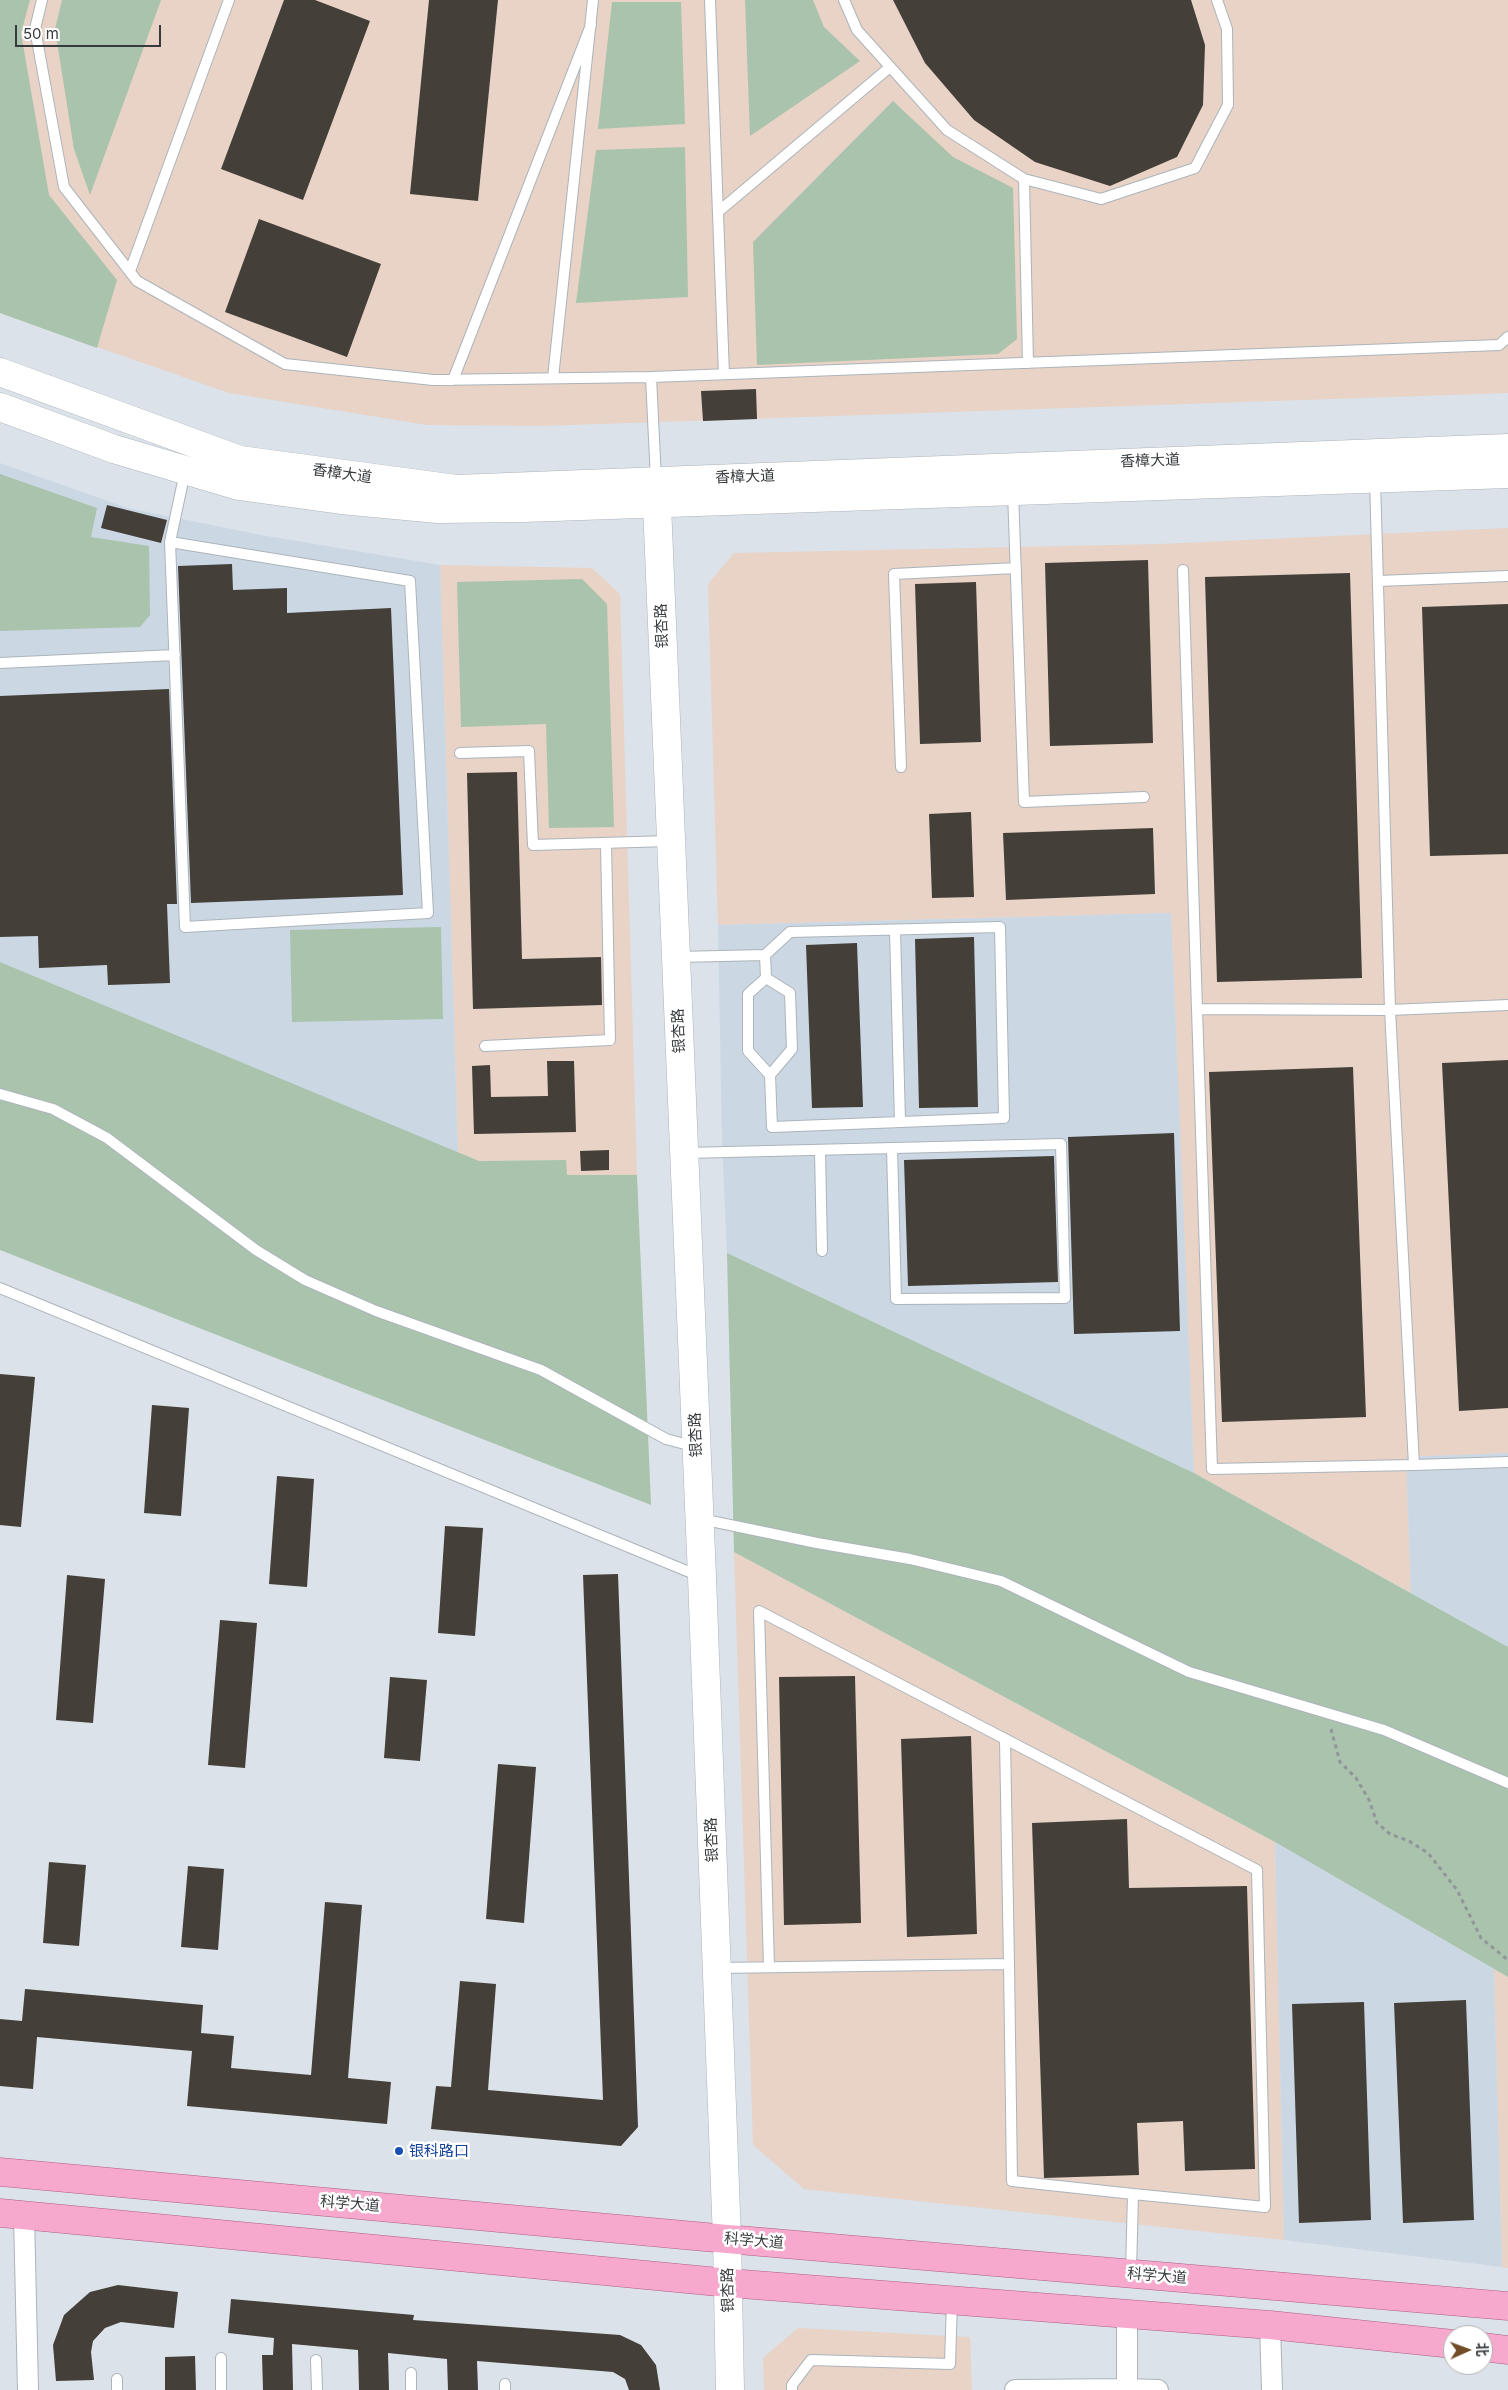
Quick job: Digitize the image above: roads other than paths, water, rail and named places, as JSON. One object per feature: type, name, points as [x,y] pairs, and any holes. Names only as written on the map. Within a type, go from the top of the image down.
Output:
[{"type":"main road","name":"香樟大道","points":[[0,372],[240,460],[456,489],[656,492],[1013,491],[1508,474]]},
{"type":"main road","name":"香樟大道","points":[[0,407],[114,449],[238,486],[341,500],[438,509],[656,492],[1508,448]]},
{"type":"main road","name":"银杏路","points":[[656,492],[700,1519],[727,2239],[730,2390]]},
{"type":"main road","name":"科学大道","points":[[0,2172],[727,2239],[1508,2306]]},
{"type":"main road","points":[[12,2214],[728,2283],[1270,2325],[1443,2343]]},
{"type":"main road","points":[[1493,2348],[1508,2350]]},
{"type":"street","points":[[12,2214],[28,2390]]},
{"type":"street","points":[[1127,2314],[1127,2389]]},
{"type":"street","points":[[1270,2325],[1272,2390]]},
{"type":"street","points":[[1015,2390],[1158,2390]]},
{"type":"lane","points":[[42,0],[35,29],[64,187],[137,281],[285,364],[433,380],[452,380],[651,377],[1499,345],[1508,351]]},
{"type":"lane","points":[[130,271],[229,0]]},
{"type":"lane","points":[[553,378],[593,0]]},
{"type":"lane","points":[[710,0],[724,374]]},
{"type":"lane","points":[[844,0],[857,30],[947,130],[1024,179],[1102,200],[1195,168],[1228,105],[1227,29],[1216,0]]},
{"type":"lane","points":[[452,380],[590,25]]},
{"type":"lane","points":[[718,212],[890,67]]},
{"type":"lane","points":[[1024,179],[1028,363]]},
{"type":"lane","points":[[1499,345],[1508,337]]},
{"type":"lane","points":[[651,377],[656,492]]},
{"type":"lane","points":[[170,542],[410,581],[428,913],[185,927],[170,542],[185,471]]},
{"type":"lane","points":[[1375,478],[1390,1010],[1414,1465]]},
{"type":"lane","points":[[1013,491],[1024,802],[1144,797]]},
{"type":"lane","points":[[901,767],[894,574],[1016,568]]},
{"type":"lane","points":[[1183,570],[1212,1469],[1508,1462]]},
{"type":"lane","points":[[1378,581],[1508,576]]},
{"type":"lane","points":[[0,663],[175,655]]},
{"type":"lane","points":[[460,753],[530,751],[533,845],[671,841]]},
{"type":"lane","points":[[485,1046],[610,1040],[606,843]]},
{"type":"lane","points":[[676,957],[765,955],[790,932],[1000,927],[1004,1118],[772,1127],[770,1075],[748,1052],[748,994],[766,978]]},
{"type":"lane","points":[[895,930],[900,1122]]},
{"type":"lane","points":[[765,955],[766,978]]},
{"type":"lane","points":[[766,978],[790,994],[792,1049],[770,1075]]},
{"type":"lane","points":[[1197,1010],[1390,1010],[1508,1005]]},
{"type":"lane","points":[[0,1094],[53,1109],[107,1138],[256,1250],[305,1280],[376,1311],[541,1370],[666,1439],[697,1448]]},
{"type":"lane","points":[[684,1153],[820,1150],[892,1148],[1061,1144],[1066,1298],[896,1299],[892,1148]]},
{"type":"lane","points":[[820,1150],[822,1251]]},
{"type":"lane","points":[[0,1288],[702,1577]]},
{"type":"lane","points":[[700,1519],[817,1543],[910,1559],[1001,1581],[1189,1672],[1384,1730],[1508,1783]]},
{"type":"lane","points":[[769,1967],[759,1611],[1257,1870],[1264,2206],[1012,2181],[1005,1739]]},
{"type":"lane","points":[[717,1968],[1009,1964]]},
{"type":"lane","points":[[1131,2273],[1133,2194]]},
{"type":"lane","points":[[792,2390],[792,2385],[811,2360],[950,2364],[952,2300]]},
{"type":"lane","points":[[221,2358],[221,2390]]},
{"type":"lane","points":[[316,2360],[317,2390]]},
{"type":"lane","points":[[411,2373],[411,2390]]},
{"type":"place","name":"银科路口","points":[[399,2151]]}]
